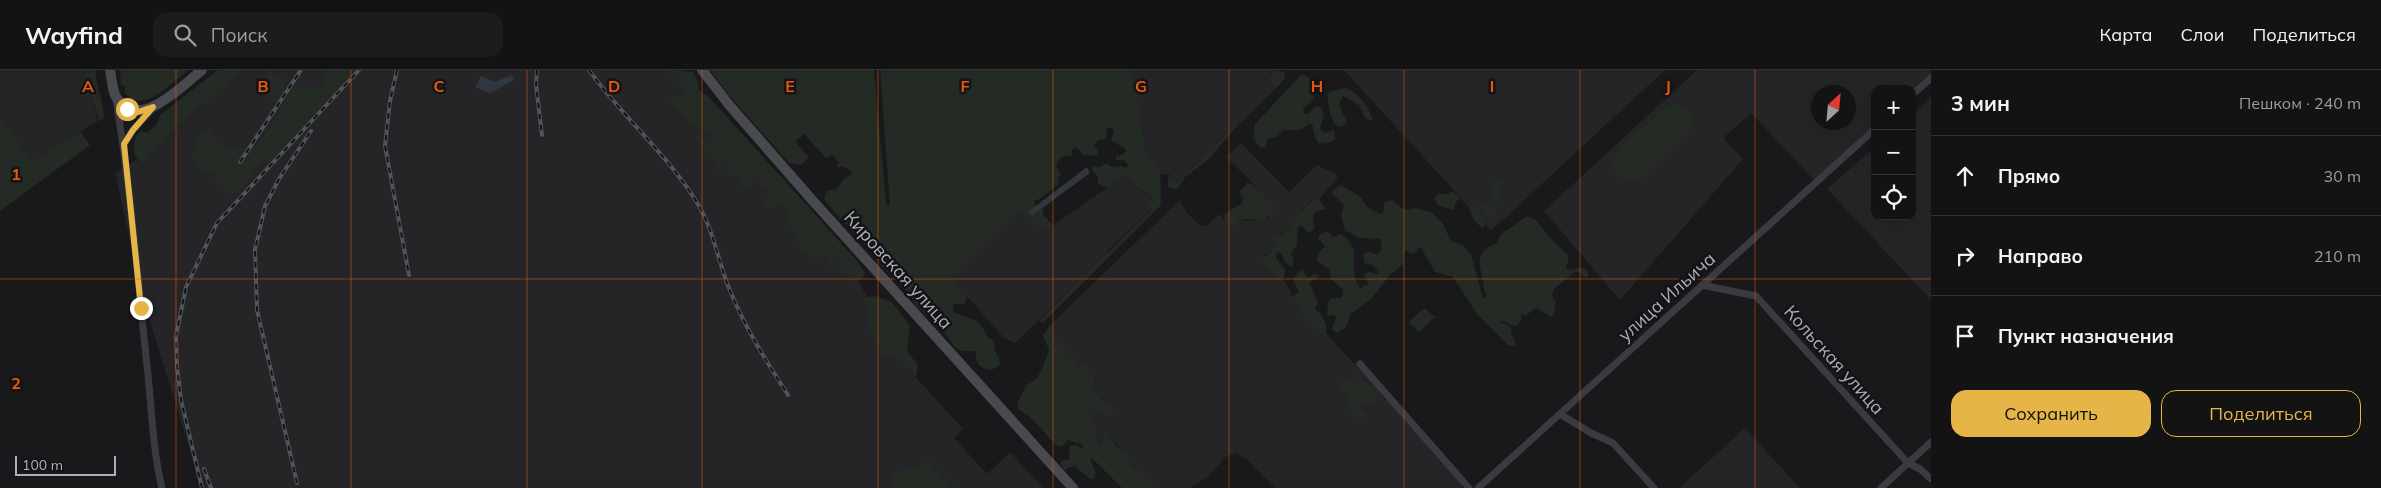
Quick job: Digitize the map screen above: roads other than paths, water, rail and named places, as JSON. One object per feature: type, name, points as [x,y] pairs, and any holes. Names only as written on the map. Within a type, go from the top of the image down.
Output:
[{"type":"main road","points":[[110,70],[116,99],[127,109],[138,112],[153,107],[202,70]]},
{"type":"main road","name":"Кировская улица","points":[[702,70],[730,106],[813,200],[1074,488]]},
{"type":"street","points":[[1916,91],[1931,78]]},
{"type":"street","points":[[116,99],[124,144],[155,458],[162,488]]},
{"type":"street","points":[[124,144],[133,130],[153,107]]},
{"type":"street","name":"улица Ильича","points":[[1478,488],[1874,130]]},
{"type":"street","name":"Кольская улица","points":[[1702,285],[1756,296],[1908,463],[1920,469],[1931,479]]},
{"type":"street","points":[[1360,364],[1469,488]]},
{"type":"street","points":[[1560,414],[1591,433],[1613,443],[1654,488]]},
{"type":"street","points":[[1882,488],[1931,442]]},
{"type":"railway","points":[[240,162],[301,70]]},
{"type":"railway","points":[[202,488],[181,400],[177,367],[176,336],[186,287],[217,223],[359,70]]},
{"type":"railway","points":[[397,70],[390,101],[385,146],[409,275]]},
{"type":"railway","points":[[537,70],[536,85],[542,135]]},
{"type":"railway","points":[[589,70],[602,88],[674,170],[699,206],[741,316],[788,395]]},
{"type":"railway","points":[[297,483],[257,310],[255,250],[265,206],[279,179],[311,131]]},
{"type":"railway","points":[[204,469],[211,488]]}]
